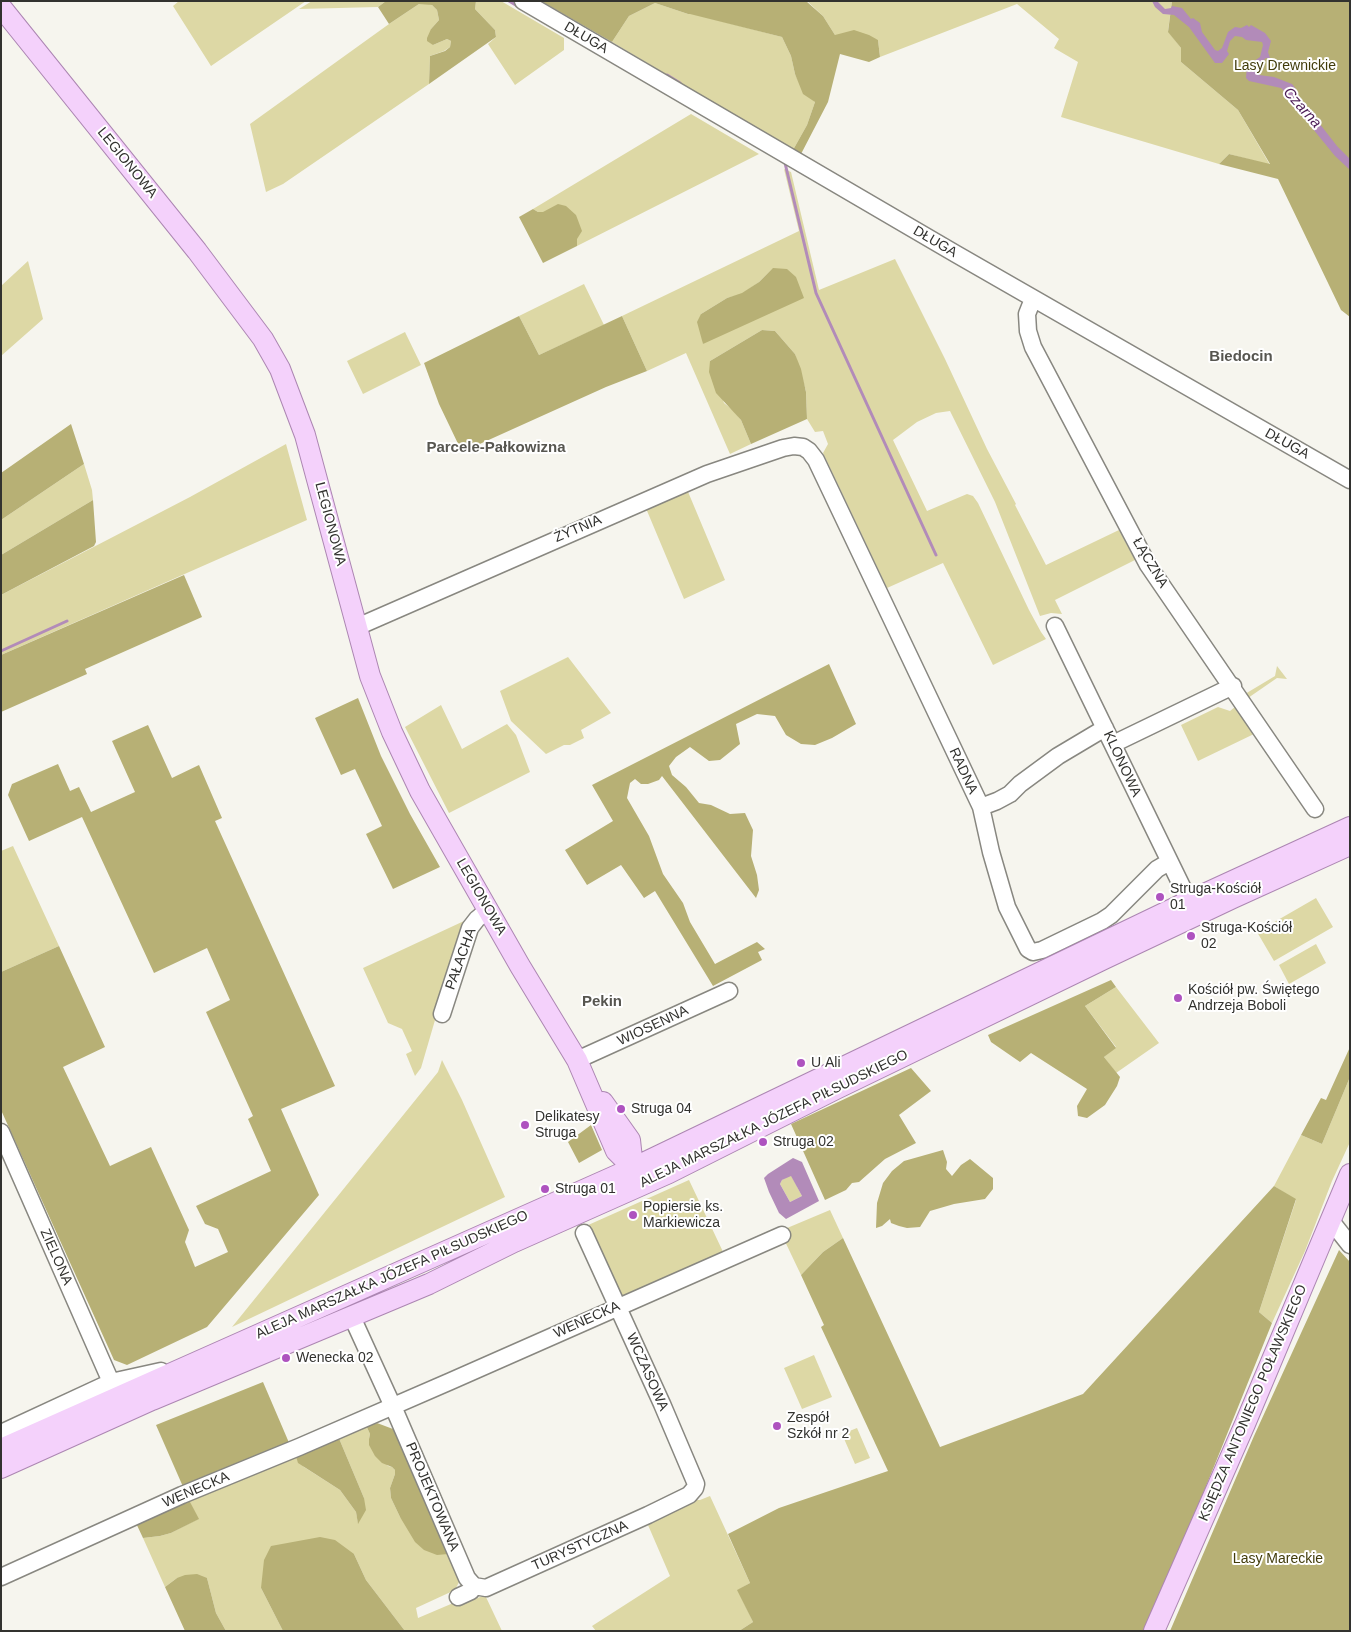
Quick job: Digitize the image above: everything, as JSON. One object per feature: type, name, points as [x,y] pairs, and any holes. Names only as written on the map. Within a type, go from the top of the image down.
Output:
[{"type":"main road","name":"LEGIONOWA","points":[[1,7],[197,251],[263,339],[280,369],[305,435],[370,676],[392,732],[420,791],[577,1060],[588,1084],[630,1140],[637,1177]]},
{"type":"main road","name":"ALEJA MARSZAŁKA JÓZEFA PIŁSUDSKIEGO","points":[[1,1468],[152,1400],[429,1284],[514,1242],[637,1177],[1189,901],[1350,827]]},
{"type":"main road","name":"ALEJA MARSZAŁKA JÓZEFA PIŁSUDSKIEGO","points":[[1,1449],[190,1365],[637,1177],[1350,845]]},
{"type":"main road","name":"KSIĘDZA ANTONIEGO POŁAWSKIEGO","points":[[1154,1631],[1234,1451],[1350,1174]]},
{"type":"street","name":"DŁUGA","points":[[523,1],[1350,480]]},
{"type":"street","name":"ŁĄCZNA","points":[[1033,298],[1028,314],[1028,331],[1042,367],[1148,565],[1315,809]]},
{"type":"street","name":"ŻYTNIA","points":[[357,626],[707,474],[783,448],[803,447]]},
{"type":"street","name":"RADNA","points":[[803,447],[816,460],[981,807],[991,852],[1007,907],[1028,949],[1033,952],[1042,950],[1106,918],[1156,869],[1169,862]]},
{"type":"street","name":"KLONOWA","points":[[1055,626],[1189,901]]},
{"type":"street","points":[[1112,744],[1232,686]]},
{"type":"street","points":[[981,807],[997,802],[1010,794],[1020,784],[1058,756],[1105,728]]},
{"type":"street","name":"PAŁACHA","points":[[442,1014],[470,928],[488,910]]},
{"type":"street","name":"WIOSENNA","points":[[577,1060],[728,991]]},
{"type":"street","name":"ZIELONA","points":[[1,1132],[111,1382]]},
{"type":"street","points":[[1331,1221],[1350,1245]]},
{"type":"street","name":"WCZASOWA","points":[[584,1233],[696,1484]]},
{"type":"street","name":"WENECKA","points":[[1,1577],[182,1495],[299,1447],[782,1235]]},
{"type":"street","points":[[352,1317],[393,1406]]},
{"type":"street","points":[[1,1433],[111,1382],[190,1365]]},
{"type":"street","name":"PROJEKTOWANA","points":[[393,1406],[467,1578],[474,1586]]},
{"type":"street","name":"TURYSTYCZNA","points":[[458,1597],[471,1591],[474,1586],[486,1588],[648,1516],[689,1495],[694,1490],[696,1484]]},
{"type":"shaded area","points":[[179,1],[306,1],[211,66],[173,6]]},
{"type":"shaded area","points":[[312,1],[386,1],[378,7],[299,9]]},
{"type":"shaded area","points":[[476,1],[501,1],[564,38],[564,50],[515,85],[488,44],[496,37],[495,30],[475,9]]},
{"type":"shaded area","points":[[807,1],[1172,1],[1168,31],[1181,48],[1181,62],[1238,110],[1270,165],[1229,154],[1219,164],[1061,117],[1078,62],[1054,48],[1059,39],[1017,4],[880,57],[878,40],[835,35],[823,16]]},
{"type":"shaded area","points":[[655,3],[688,14],[782,37],[791,56],[799,82],[815,102],[807,125],[793,150],[612,42],[629,16]]},
{"type":"shaded area","points":[[419,4],[432,5],[437,10],[439,20],[431,29],[433,45],[447,39],[451,41],[450,47],[430,56],[429,84],[283,184],[266,192],[250,124],[389,24]]},
{"type":"shaded area","points":[[691,114],[759,154],[577,246],[577,239],[543,212],[533,209]]},
{"type":"shaded area","points":[[784,169],[791,172],[819,290],[895,259],[987,449],[1046,565],[1119,530],[1135,560],[1055,600],[1062,614],[1051,613],[1040,616],[995,502],[950,411],[936,413],[917,422],[893,440],[927,511],[967,494],[973,496],[1029,610],[1046,639],[993,665],[943,563],[887,588],[823,453],[828,444],[823,431],[815,432],[807,419],[806,391],[795,354],[775,331],[762,330],[710,361],[724,403],[741,420],[751,444],[730,454],[686,353],[647,371],[622,316],[799,231]],"holes":[[[773,268],[703,344],[701,314],[727,298],[742,294],[759,282]]]},
{"type":"shaded area","points":[[28,261],[43,319],[1,356],[1,286]]},
{"type":"shaded area","points":[[584,284],[604,325],[539,355],[519,316]]},
{"type":"shaded area","points":[[405,332],[421,365],[363,394],[347,361]]},
{"type":"shaded area","points":[[286,444],[307,520],[1,655],[1,595],[190,497]]},
{"type":"shaded area","points":[[84,464],[93,500],[1,555],[1,520]]},
{"type":"shaded area","points":[[686,487],[725,580],[684,599],[645,506]]},
{"type":"shaded area","points":[[568,657],[611,713],[581,730],[584,738],[546,754],[511,721],[500,691]]},
{"type":"shaded area","points":[[1277,666],[1287,679],[1277,678],[1248,698],[1245,694],[1275,676]]},
{"type":"shaded area","points":[[441,705],[462,749],[507,724],[516,735],[530,772],[449,813],[405,727]]},
{"type":"shaded area","points":[[1218,707],[1230,711],[1235,707],[1254,734],[1198,761],[1181,725]]},
{"type":"shaded area","points":[[13,846],[59,946],[1,972],[1,851]]},
{"type":"shaded area","points":[[1316,898],[1333,927],[1274,961],[1257,932]]},
{"type":"shaded area","points":[[464,921],[421,1068],[415,1076],[406,1054],[412,1051],[402,1029],[388,1023],[363,968]]},
{"type":"shaded area","points":[[1316,944],[1326,963],[1289,984],[1279,965]]},
{"type":"shaded area","points":[[1116,987],[1159,1043],[1116,1073],[1104,1057],[1116,1047],[1085,1006]]},
{"type":"shaded area","points":[[442,1060],[505,1197],[232,1327],[438,1072]]},
{"type":"shaded area","points":[[1350,1077],[1350,1142],[1332,1181],[1305,1251],[1272,1323],[1259,1312],[1296,1200],[1274,1186],[1301,1135],[1322,1144]]},
{"type":"shaded area","points":[[791,1175],[802,1196],[790,1202],[780,1184],[782,1180]]},
{"type":"shaded area","points":[[689,1180],[725,1256],[619,1301],[586,1226]]},
{"type":"shaded area","points":[[830,1210],[843,1238],[823,1252],[801,1275],[780,1231]]},
{"type":"shaded area","points":[[814,1355],[832,1397],[802,1409],[784,1368]]},
{"type":"shaded area","points":[[365,1423],[370,1434],[369,1439],[388,1466],[395,1470],[390,1488],[391,1498],[400,1517],[448,1554],[460,1580],[455,1590],[416,1608],[418,1618],[458,1601],[460,1605],[485,1595],[502,1631],[405,1631],[366,1580],[354,1554],[261,1588],[283,1631],[226,1631],[216,1613],[207,1578],[177,1578],[165,1587],[143,1538],[171,1533],[198,1519],[188,1498],[295,1453],[304,1467],[340,1490],[356,1512],[358,1523],[364,1498],[338,1436]]},
{"type":"shaded area","points":[[857,1428],[870,1458],[855,1464],[842,1434]]},
{"type":"shaded area","points":[[710,1496],[750,1583],[738,1590],[753,1622],[739,1631],[596,1631],[592,1626],[670,1576],[648,1525],[644,1521],[695,1500]]},
{"type":"green space","points":[[386,1],[476,1],[475,9],[495,30],[496,37],[429,84],[430,56],[445,51],[450,47],[451,41],[447,39],[433,45],[427,41],[431,29],[439,20],[437,10],[432,5],[419,4],[389,24],[378,7]]},
{"type":"green space","points":[[541,1],[806,1],[823,16],[835,35],[854,30],[878,40],[880,57],[869,62],[840,54],[828,102],[801,154],[793,150],[807,125],[815,102],[803,94],[795,74],[791,56],[782,37],[688,14],[655,3],[629,16],[612,42]]},
{"type":"green space","name":"Lasy Drewnickie","points":[[1172,1],[1350,1],[1350,317],[1341,310],[1278,179],[1219,164],[1229,154],[1270,164],[1238,110],[1181,62],[1181,48],[1168,32]]},
{"type":"green space","points":[[558,204],[566,206],[576,215],[582,231],[577,239],[577,246],[543,263],[519,217],[533,209],[543,212]]},
{"type":"green space","points":[[773,268],[787,269],[796,277],[804,298],[703,344],[697,322],[701,314],[727,298],[742,293],[759,282]]},
{"type":"green space","points":[[519,316],[539,355],[622,316],[647,371],[606,387],[462,452],[439,404],[424,363]]},
{"type":"green space","points":[[762,330],[775,331],[795,354],[801,369],[806,392],[807,419],[751,444],[741,420],[716,393],[709,372],[710,361]]},
{"type":"green space","points":[[71,424],[84,464],[1,520],[1,473]]},
{"type":"green space","points":[[93,500],[96,542],[94,546],[1,595],[1,555]]},
{"type":"green space","points":[[184,575],[202,617],[85,669],[87,674],[1,712],[1,655]]},
{"type":"green space","points":[[829,664],[856,724],[832,738],[815,745],[801,744],[786,735],[775,716],[757,714],[736,724],[740,744],[720,760],[709,761],[690,747],[676,757],[669,766],[672,775],[686,787],[699,803],[711,805],[730,814],[745,813],[753,830],[751,856],[759,890],[756,898],[662,776],[659,780],[648,784],[641,784],[635,779],[630,783],[627,798],[649,836],[663,874],[683,903],[690,922],[715,964],[757,942],[765,949],[758,952],[762,960],[713,986],[655,891],[644,898],[621,865],[587,885],[565,850],[613,821],[592,785]]},
{"type":"green space","points":[[358,698],[381,756],[410,814],[440,867],[393,889],[366,834],[382,826],[355,769],[341,775],[315,718]]},
{"type":"green space","points":[[148,725],[172,778],[199,765],[222,818],[215,821],[335,1086],[281,1109],[319,1195],[207,1327],[127,1365],[114,1360],[1,1110],[1,972],[59,946],[105,1047],[63,1067],[110,1166],[151,1147],[189,1230],[185,1242],[195,1267],[228,1252],[218,1229],[205,1224],[196,1206],[271,1171],[248,1119],[253,1116],[206,1012],[230,1000],[207,948],[154,973],[82,817],[29,841],[8,795],[12,784],[58,764],[70,791],[79,787],[91,812],[135,792],[112,741]]},
{"type":"green space","points":[[1111,980],[1116,987],[1085,1006],[1116,1048],[1104,1057],[1120,1077],[1117,1086],[1105,1105],[1087,1118],[1078,1116],[1077,1106],[1087,1089],[1031,1053],[1020,1062],[991,1042],[988,1035]]},
{"type":"green space","points":[[1350,1047],[1350,1077],[1322,1144],[1301,1135],[1321,1098],[1326,1100]]},
{"type":"green space","points":[[911,1068],[931,1091],[899,1115],[916,1143],[885,1159],[859,1182],[852,1183],[846,1190],[825,1200],[791,1124]]},
{"type":"green space","points":[[591,1125],[602,1150],[579,1163],[568,1142]]},
{"type":"green space","points":[[943,1150],[947,1162],[946,1169],[952,1176],[961,1165],[970,1159],[993,1178],[993,1189],[985,1199],[954,1204],[930,1211],[920,1227],[907,1228],[899,1226],[891,1223],[890,1219],[882,1226],[876,1228],[877,1203],[883,1183],[892,1171],[904,1161]]},
{"type":"green space","points":[[1274,1186],[1296,1199],[1259,1312],[1272,1323],[1146,1631],[739,1631],[753,1622],[737,1590],[750,1583],[728,1534],[779,1508],[888,1471],[821,1327],[824,1325],[801,1275],[823,1252],[843,1238],[940,1447],[1083,1394]]},
{"type":"green space","name":"Lasy Mareckie","points":[[1339,1250],[1350,1262],[1350,1631],[1170,1631],[1254,1436]]},
{"type":"green space","points":[[263,1382],[290,1445],[184,1489],[156,1425]]},
{"type":"green space","points":[[373,1420],[375,1424],[393,1429],[448,1554],[437,1555],[424,1550],[415,1542],[400,1517],[391,1498],[390,1488],[395,1470],[382,1463],[375,1456],[369,1445],[370,1434],[365,1423]]},
{"type":"green space","points":[[338,1436],[364,1498],[366,1510],[358,1524],[356,1512],[340,1490],[298,1463],[295,1453]]},
{"type":"green space","points":[[188,1498],[199,1519],[171,1533],[143,1538],[135,1521]]},
{"type":"green space","points":[[320,1537],[335,1540],[354,1554],[366,1580],[405,1631],[283,1631],[261,1588],[264,1560],[271,1546]]},
{"type":"green space","points":[[197,1574],[207,1578],[216,1613],[226,1631],[185,1631],[165,1587],[177,1578]]},
{"type":"water","name":"Czarna","points":[[1152,1],[1157,1],[1165,9],[1172,6],[1182,8],[1191,19],[1193,18],[1200,23],[1202,32],[1215,50],[1218,51],[1222,48],[1228,32],[1235,27],[1241,28],[1247,25],[1249,27],[1251,25],[1265,33],[1271,41],[1268,52],[1270,58],[1266,58],[1257,66],[1256,70],[1259,75],[1274,77],[1292,84],[1312,114],[1337,146],[1350,159],[1350,170],[1335,156],[1292,99],[1281,88],[1249,81],[1246,78],[1247,66],[1260,57],[1262,42],[1246,40],[1235,36],[1230,41],[1227,51],[1229,54],[1222,63],[1215,63],[1189,27],[1174,15],[1163,14],[1155,7]]},
{"type":"water","points":[[793,1158],[802,1162],[819,1201],[786,1219],[779,1213],[769,1192],[764,1178]],"holes":[[[791,1176],[802,1196],[790,1202],[780,1184],[782,1180]]]},
{"type":"waterway","points":[[509,1],[519,7]]},
{"type":"waterway","points":[[667,75],[680,83]]},
{"type":"waterway","points":[[785,163],[816,293],[936,555]]},
{"type":"waterway","points":[[1,651],[67,621]]},
{"type":"place","name":"Struga-Kościół 01","points":[[1160,897]]},
{"type":"place","name":"Struga-Kościół 02","points":[[1191,936]]},
{"type":"place","name":"Kościół pw. Świętego Andrzeja Boboli","points":[[1178,998]]},
{"type":"place","name":"U Ali","points":[[801,1063]]},
{"type":"place","name":"Struga 04","points":[[621,1109]]},
{"type":"place","name":"Delikatesy Struga","points":[[525,1125]]},
{"type":"place","name":"Struga 02","points":[[763,1142]]},
{"type":"place","name":"Struga 01","points":[[545,1189]]},
{"type":"place","name":"Popiersie ks. Markiewicza","points":[[633,1215]]},
{"type":"place","name":"Wenecka 02","points":[[286,1358]]},
{"type":"place","name":"Zespół Szkół nr 2","points":[[777,1426]]},
{"type":"district","name":"Biedocin","points":[[1241,357]]},
{"type":"district","name":"Parcele-Pałkowizna","points":[[496,448]]},
{"type":"district","name":"Pekin","points":[[602,1002]]}]
